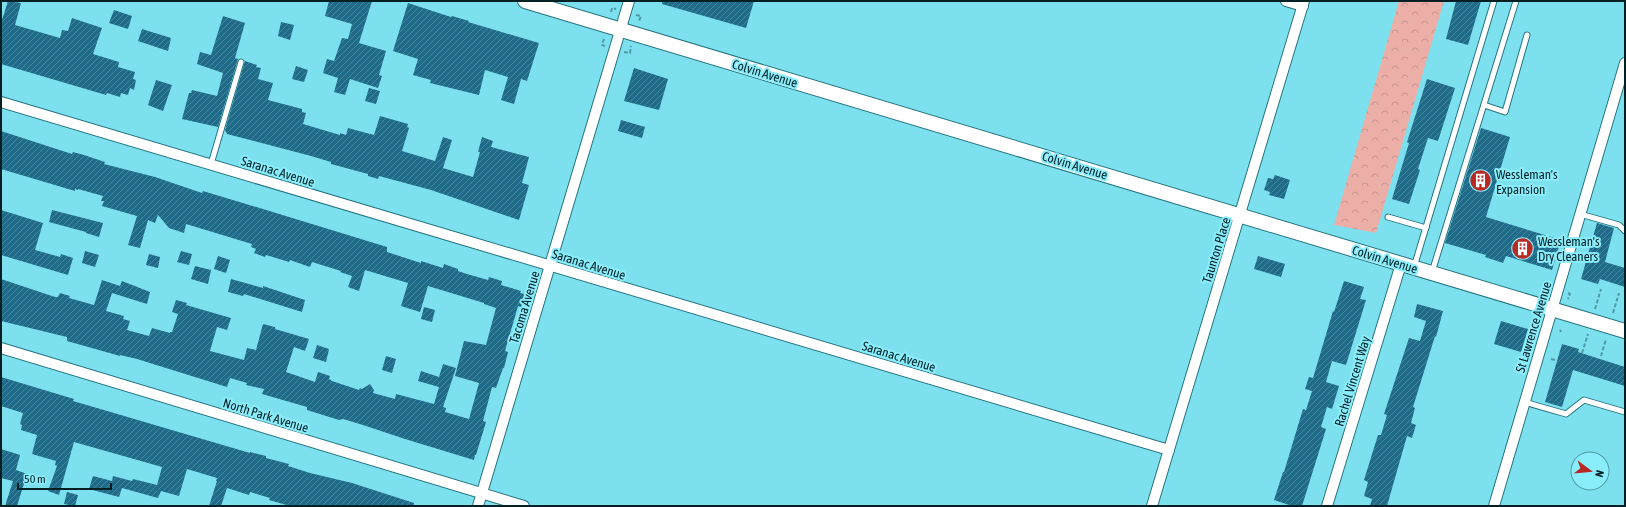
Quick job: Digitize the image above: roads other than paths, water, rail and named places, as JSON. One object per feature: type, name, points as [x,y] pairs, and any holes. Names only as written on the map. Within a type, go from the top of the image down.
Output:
[{"type":"street","name":"Colvin Avenue","points":[[525,1],[1625,331]]},
{"type":"street","name":"Tacoma Avenue","points":[[478,506],[629,1]]},
{"type":"street","points":[[1286,1],[1304,4]]},
{"type":"street","name":"Taunton Place","points":[[1152,506],[1304,4]]},
{"type":"street","name":"St Lawrence Avenue","points":[[1494,506],[1625,63]]},
{"type":"street","name":"Saranac Avenue","points":[[1,102],[1169,450]]},
{"type":"street","name":"Rachel Vincent Way","points":[[1327,506],[1408,266]]},
{"type":"street","name":"North Park Avenue","points":[[1,348],[524,506]]},
{"type":"lane","points":[[1408,266],[1426,228],[1494,1]]},
{"type":"lane","points":[[1432,273],[1516,1]]},
{"type":"lane","points":[[1484,106],[1505,112],[1528,36]]},
{"type":"lane","points":[[211,164],[241,62]]},
{"type":"lane","points":[[1580,214],[1619,225],[1625,231]]},
{"type":"lane","points":[[1388,217],[1426,228]]},
{"type":"lane","points":[[1524,402],[1566,414],[1584,400],[1625,412]]},
{"type":"place","name":"Wessleman's Expansion","points":[[1480,181]]},
{"type":"place","name":"Wessleman's Dry Cleaners","points":[[1523,248]]}]
